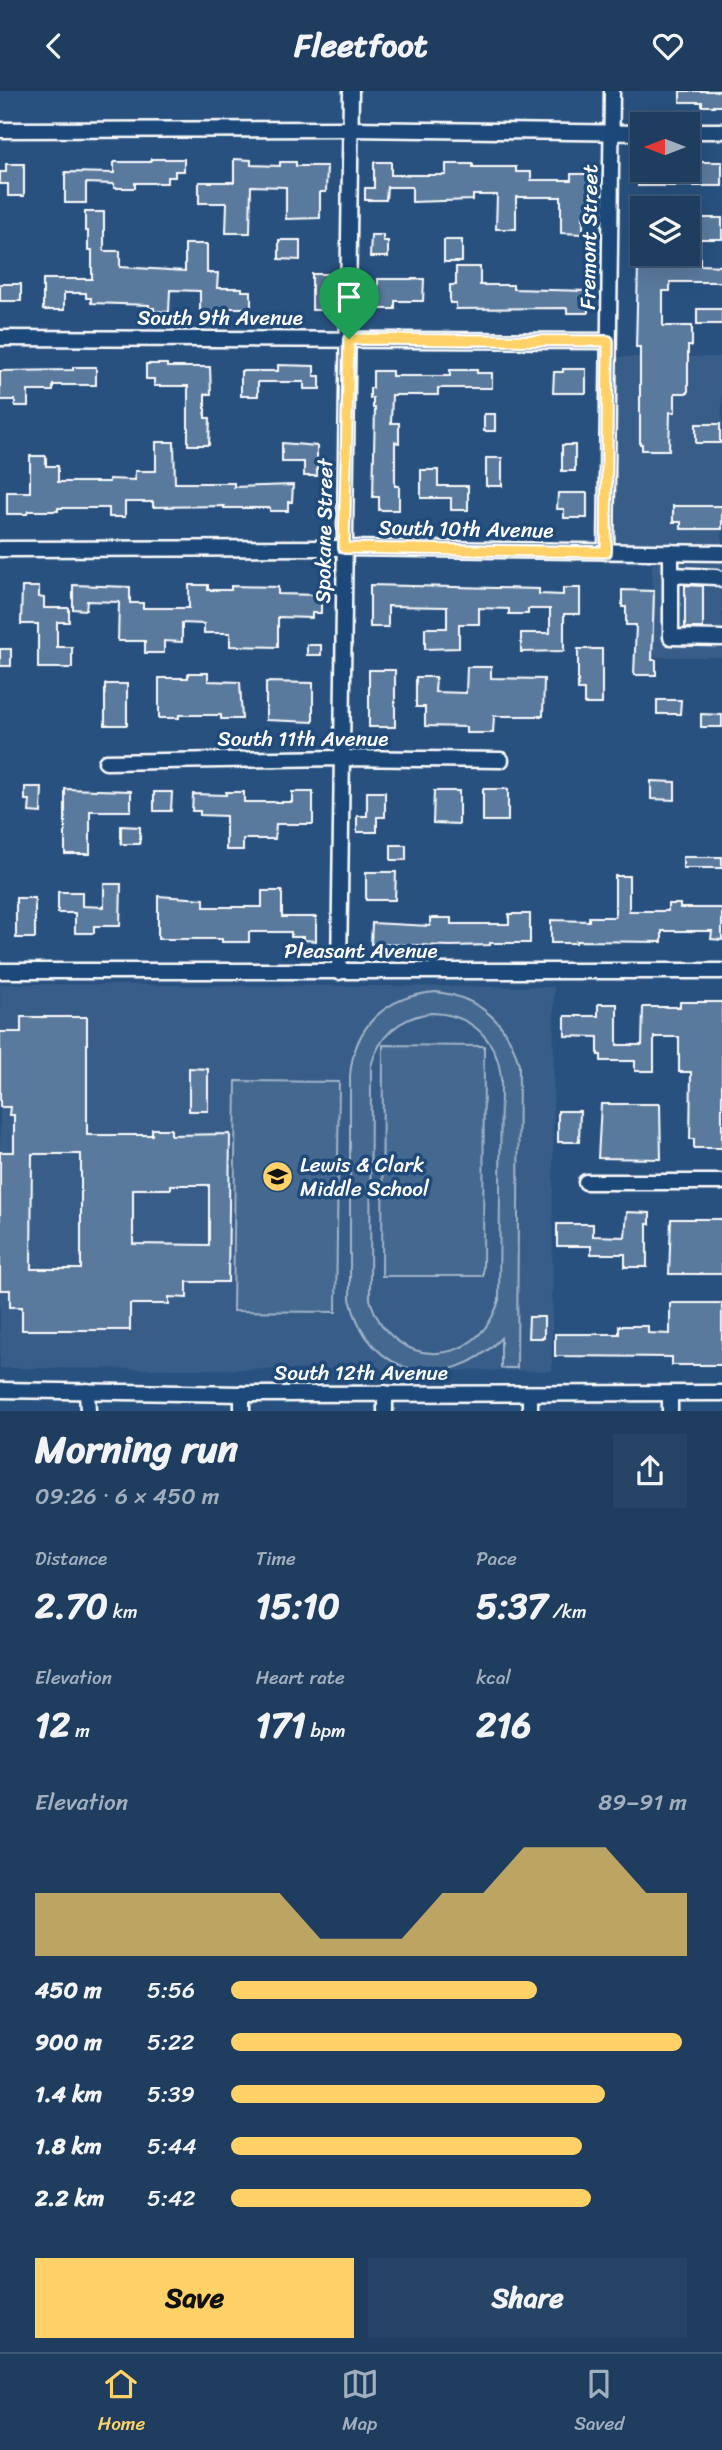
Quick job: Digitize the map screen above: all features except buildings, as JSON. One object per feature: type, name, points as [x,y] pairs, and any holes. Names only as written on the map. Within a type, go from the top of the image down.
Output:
[{"type":"street","name":"Spokane Street","points":[[339,972],[351,91]]},
{"type":"street","name":"Fremont Street","points":[[606,552],[612,91]]},
{"type":"street","points":[[0,130],[350,129],[630,133]]},
{"type":"street","points":[[700,131],[722,131]]},
{"type":"street","name":"South 9th Avenue","points":[[0,338],[608,341]]},
{"type":"street","name":"South 10th Avenue","points":[[0,549],[344,548],[722,553]]},
{"type":"street","points":[[671,552],[671,637],[722,638]]},
{"type":"street","points":[[671,575],[716,577],[722,580]]},
{"type":"street","name":"South 11th Avenue","points":[[106,762],[341,758],[501,760]]},
{"type":"street","name":"Pleasant Avenue","points":[[0,971],[722,971]]},
{"type":"street","points":[[586,1182],[722,1182]]},
{"type":"street","name":"South 12th Avenue","points":[[0,1390],[242,1394],[722,1393]]},
{"type":"street","points":[[88,1391],[88,1411]]},
{"type":"street","points":[[385,1411],[386,1393]]},
{"type":"street","points":[[242,1394],[242,1411]]},
{"type":"street","points":[[530,1394],[530,1411]]},
{"type":"street","points":[[670,1395],[670,1411]]},
{"type":"shaded area","points":[[603,357],[722,357],[722,657],[652,657],[652,563],[604,563]]},
{"type":"shaded area","name":"Lewis & Clark Middle School","points":[[0,984],[554,987],[552,1371],[0,1368]]},
{"type":"shaded area","points":[[436,992],[452,995],[479,1006],[500,1025],[519,1065],[517,1368],[501,1368],[501,1338],[480,1356],[457,1367],[434,1371],[412,1369],[391,1361],[374,1346],[359,1325],[350,1299],[350,1076],[353,1058],[358,1042],[375,1017],[387,1007],[418,995]],"holes":[[[444,1014],[469,1023],[479,1031],[488,1041],[499,1065],[499,1300],[488,1323],[473,1340],[454,1350],[434,1353],[414,1350],[396,1340],[380,1323],[370,1299],[371,1066],[385,1037],[400,1024],[419,1015]]]},
{"type":"shaded area","points":[[383,1045],[484,1046],[483,1276],[382,1276]]},
{"type":"shaded area","points":[[236,1081],[339,1082],[336,1312],[233,1311]]},
{"type":"place","name":"Lewis & Clark Middle School","points":[[277,1177]]},
{"type":"route","points":[[349,339],[608,341],[606,552],[344,548],[349,339]]}]
